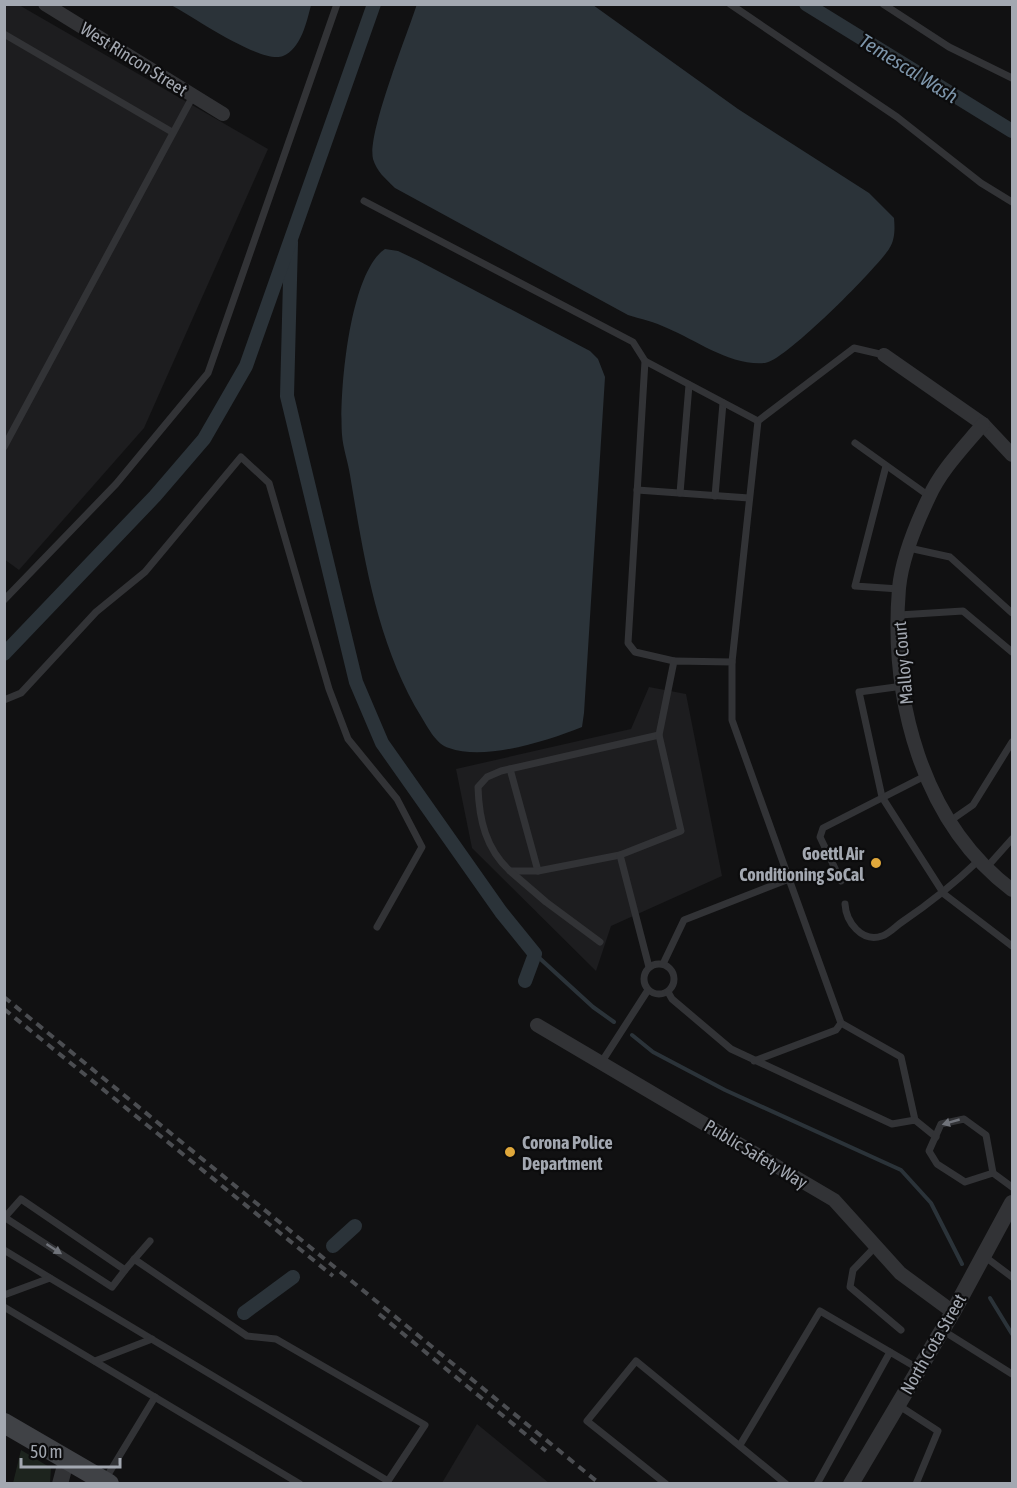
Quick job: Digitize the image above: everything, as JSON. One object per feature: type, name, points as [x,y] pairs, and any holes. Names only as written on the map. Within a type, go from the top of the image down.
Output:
[{"type":"main road","points":[[4,1423],[107,1482]]},
{"type":"street","name":"West Rincon Street","points":[[45,4],[223,114]]},
{"type":"street","points":[[884,355],[982,424],[1012,455]]},
{"type":"street","name":"Malloy Court","points":[[982,424],[938,479],[909,548],[899,589],[903,686],[918,757],[925,776],[950,821],[983,864],[1012,890]]},
{"type":"street","name":"Public Safety Way","points":[[537,1025],[834,1200],[900,1273],[953,1312]]},
{"type":"street","name":"North Cota Street","points":[[854,1482],[953,1312],[1012,1203]]},
{"type":"street","points":[[60,1484],[67,1458]]},
{"type":"lane","points":[[4,600],[116,484],[208,373],[337,4]]},
{"type":"lane","points":[[730,4],[897,117],[981,183],[1012,202]]},
{"type":"lane","points":[[883,4],[949,46],[1012,78]]},
{"type":"lane","points":[[4,34],[172,132]]},
{"type":"lane","points":[[4,447],[193,96]]},
{"type":"lane","points":[[364,201],[633,342],[645,361],[758,422]]},
{"type":"lane","points":[[884,355],[854,348],[758,422],[732,662],[732,720],[841,1023],[901,1057],[915,1120],[936,1137]]},
{"type":"lane","points":[[645,361],[628,643],[635,652],[674,661],[732,662]]},
{"type":"lane","points":[[680,493],[689,385]]},
{"type":"lane","points":[[715,496],[723,403]]},
{"type":"lane","points":[[855,442],[929,496]]},
{"type":"lane","points":[[4,700],[21,693],[96,612],[145,572],[241,457],[269,483],[329,689],[348,739],[397,799],[422,847],[377,927]]},
{"type":"lane","points":[[886,466],[855,586],[899,589]]},
{"type":"lane","points":[[638,490],[749,498]]},
{"type":"lane","points":[[909,548],[950,557],[1012,613]]},
{"type":"lane","points":[[899,615],[963,611],[1012,652]]},
{"type":"lane","points":[[510,871],[538,871],[620,855],[681,831],[659,735],[674,661]]},
{"type":"lane","points":[[903,686],[859,692],[882,797],[944,894],[1012,946]]},
{"type":"lane","points":[[600,942],[499,861],[486,842],[478,787],[487,777],[510,769],[659,735]]},
{"type":"lane","points":[[950,821],[973,805],[1012,742]]},
{"type":"lane","points":[[510,769],[538,871]]},
{"type":"lane","points":[[841,881],[820,837],[823,828],[925,776]]},
{"type":"lane","points":[[845,904],[846,914],[852,927],[867,936],[882,936],[944,894],[1012,839]]},
{"type":"lane","points":[[620,855],[649,967],[644,981],[648,990],[658,994],[668,992],[674,984],[674,974],[663,964]]},
{"type":"lane","points":[[663,964],[684,920],[789,879]]},
{"type":"lane","points":[[649,967],[663,964]]},
{"type":"lane","points":[[601,1063],[648,990]]},
{"type":"lane","points":[[668,992],[672,999],[731,1050],[892,1124],[915,1120]]},
{"type":"lane","points":[[754,1061],[836,1030],[841,1023]]},
{"type":"lane","points":[[993,1173],[965,1182],[937,1164],[929,1151],[941,1125],[964,1119],[986,1135],[993,1173],[1012,1187]]},
{"type":"lane","points":[[122,1268],[21,1199],[5,1217],[112,1287],[122,1268],[134,1259],[150,1241]]},
{"type":"lane","points":[[876,1246],[853,1270],[850,1287],[901,1330]]},
{"type":"lane","points":[[4,1251],[387,1482],[425,1425],[276,1340],[247,1336],[134,1259]]},
{"type":"lane","points":[[984,1256],[1012,1276]]},
{"type":"lane","points":[[4,1295],[50,1278]]},
{"type":"lane","points":[[4,1307],[300,1484]]},
{"type":"lane","points":[[740,1445],[820,1311],[920,1369]]},
{"type":"lane","points":[[942,1330],[1012,1374]]},
{"type":"lane","points":[[95,1361],[152,1339]]},
{"type":"lane","points":[[817,1484],[890,1353]]},
{"type":"lane","points":[[666,1484],[586,1421],[636,1361],[786,1484]]},
{"type":"lane","points":[[107,1482],[155,1397]]},
{"type":"lane","points":[[898,1405],[938,1431],[916,1484]]},
{"type":"shaded area","points":[[417,4],[593,5],[738,109],[869,193],[894,218],[891,246],[881,260],[830,313],[791,347],[765,363],[739,361],[727,357],[679,333],[628,315],[395,188],[379,171],[373,159],[376,129]]},
{"type":"shaded area","points":[[4,5],[19,5],[268,149],[144,428],[19,570],[4,559]]},
{"type":"shaded area","points":[[171,5],[311,5],[299,41],[283,56],[273,57],[244,47]]},
{"type":"shaded area","points":[[385,249],[398,251],[417,260],[590,351],[598,359],[605,377],[582,727],[552,738],[498,751],[480,752],[449,748],[437,740],[427,726],[394,661],[383,631],[367,569],[343,440],[342,416],[345,364],[355,308],[363,282],[373,262]]},
{"type":"shaded area","points":[[649,687],[686,694],[722,876],[611,926],[596,971],[472,848],[456,769],[631,729]]},
{"type":"shaded area","points":[[477,1424],[549,1483],[442,1483]]},
{"type":"shaded area","points":[[21,1450],[51,1468],[50,1483],[13,1483]]},
{"type":"waterway","points":[[4,654],[155,496],[204,439],[246,366],[374,4]]},
{"type":"waterway","name":"Temescal Wash","points":[[806,4],[1012,131]]},
{"type":"waterway","points":[[291,242],[287,396],[356,682],[382,743],[501,912],[535,954],[525,981]]},
{"type":"waterway","points":[[535,954],[593,1007],[614,1022]]},
{"type":"waterway","points":[[632,1035],[653,1052],[725,1090],[901,1170],[931,1203],[962,1264]]},
{"type":"waterway","points":[[333,1246],[355,1226]]},
{"type":"waterway","points":[[244,1313],[293,1277]]},
{"type":"waterway","points":[[990,1298],[1012,1334]]},
{"type":"railway","points":[[4,997],[600,1484]]},
{"type":"railway","points":[[4,1009],[333,1276]]},
{"type":"railway","points":[[379,1314],[546,1451]]},
{"type":"place","name":"Goettl Air Conditioning SoCal","points":[[876,863]]},
{"type":"place","name":"Corona Police Department","points":[[510,1152]]}]
